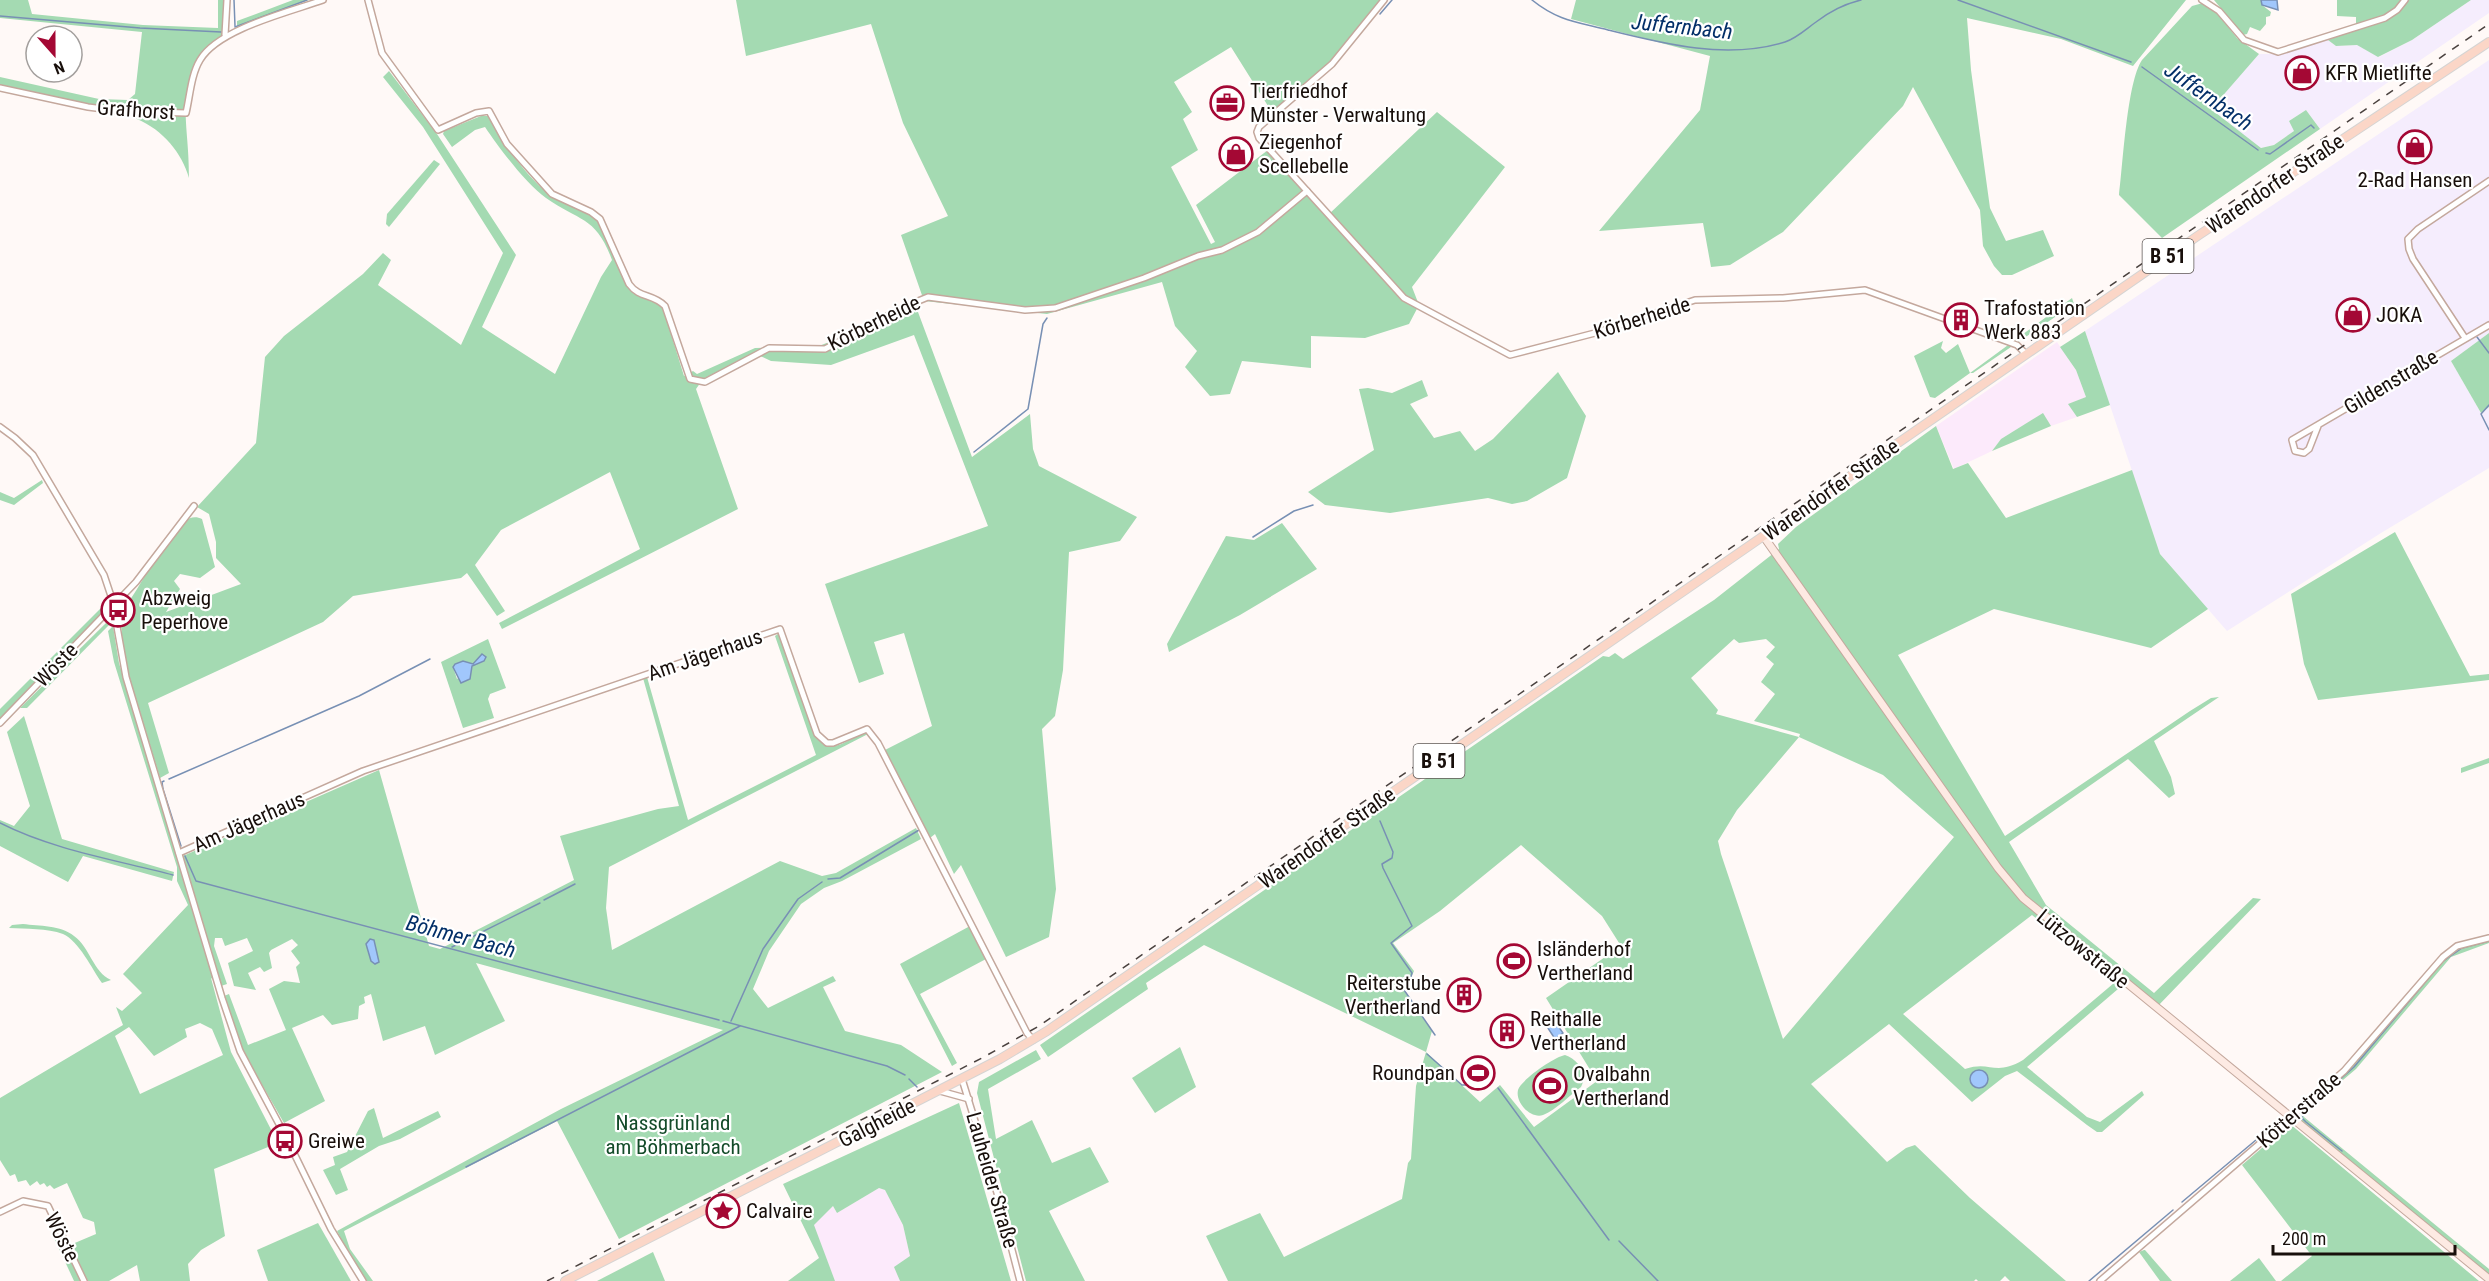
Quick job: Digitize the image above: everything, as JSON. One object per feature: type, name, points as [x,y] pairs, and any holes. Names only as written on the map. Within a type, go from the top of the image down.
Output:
[{"type":"main road","name":"Warendorfer Straße","points":[[1176,943],[2026,354],[2276,183],[2489,42]]},
{"type":"main road","name":"Galgheide","points":[[565,1281],[940,1091],[1033,1040],[1176,943]]},
{"type":"street","points":[[225,35],[227,0]]},
{"type":"street","name":"Grafhorst","points":[[0,88],[109,110],[186,113],[194,71],[208,50],[225,35],[323,0]]},
{"type":"street","name":"Körberheide","points":[[368,0],[382,53],[438,130],[476,113],[489,111],[507,144],[552,194],[591,212],[600,219],[629,284],[636,293],[656,298],[665,306],[690,380],[705,382],[769,348],[825,349],[906,306],[928,297],[1025,310],[1055,308],[1144,278],[1198,256],[1222,250],[1258,232],[1307,191]]},
{"type":"street","name":"Körberheide","points":[[1384,0],[1332,64],[1259,127],[1257,132],[1259,138],[1404,298],[1510,355],[1595,333],[1695,300],[1783,298],[1865,290],[2017,345],[2026,354]]},
{"type":"street","points":[[2202,0],[2219,11],[2244,40],[2278,52],[2385,18],[2397,10],[2405,0]]},
{"type":"street","points":[[2465,338],[2413,259],[2408,239],[2418,229],[2489,181]]},
{"type":"street","name":"Gildenstraße","points":[[2318,426],[2309,449],[2304,453],[2295,451],[2292,440],[2489,325]]},
{"type":"street","points":[[0,427],[26,447],[40,466],[98,562],[108,585],[113,608]]},
{"type":"street","name":"Wöste","points":[[0,723],[113,608],[136,582],[194,506]]},
{"type":"street","name":"Lützowstraße","points":[[1764,537],[1998,868],[2022,898],[2489,1279]]},
{"type":"street","name":"Am Jägerhaus","points":[[113,608],[126,677],[240,1051],[331,1229],[363,1281]]},
{"type":"street","name":"Am Jägerhaus","points":[[179,853],[363,771],[780,629],[816,734],[827,743],[833,743],[867,729],[878,743],[1027,1033],[1033,1040]]},
{"type":"street","name":"Kötterstraße","points":[[2100,1281],[2344,1071],[2443,957],[2457,946],[2489,938]]},
{"type":"street","name":"Lauheider Straße","points":[[962,1079],[1020,1281]]},
{"type":"street","points":[[940,1091],[969,1099]]},
{"type":"street","name":"Wöste","points":[[0,1212],[23,1201],[48,1206],[84,1281]]},
{"type":"shaded area","points":[[2471,0],[2489,0],[2489,13],[2320,129],[2306,110],[2289,121],[2294,131],[2274,145],[2261,148],[2215,113],[2226,100],[2218,101],[2259,54],[2279,54],[2328,40],[2336,46],[2357,45],[2379,57],[2412,40]]},
{"type":"shaded area","points":[[2489,60],[2489,333],[2451,361],[2481,413],[2489,407],[2489,468],[2381,533],[2227,631],[2160,554],[2085,331]]},
{"type":"shaded area","points":[[2057,342],[2076,370],[2086,397],[2069,404],[2077,417],[2051,426],[2042,414],[2001,439],[1992,451],[1954,469],[1936,426]]},
{"type":"shaded area","points":[[879,1188],[885,1190],[903,1225],[910,1256],[895,1267],[900,1281],[835,1281],[813,1225],[833,1206],[837,1213]]},
{"type":"green space","points":[[0,0],[28,0],[32,14],[143,25],[218,28],[218,0],[223,0],[223,34],[206,52],[195,69],[189,85],[186,118],[189,178],[182,160],[170,143],[155,129],[137,119],[100,113],[95,106],[0,86],[0,77],[99,99],[128,100],[135,94],[142,32],[84,26],[84,24],[0,18]]},
{"type":"green space","points":[[293,0],[309,0],[237,26],[237,21]]},
{"type":"green space","points":[[736,0],[1381,0],[1326,66],[1264,121],[1259,113],[1268,106],[1231,47],[1174,82],[1192,112],[1183,119],[1198,150],[1171,167],[1211,244],[1215,242],[1196,205],[1268,150],[1328,215],[1437,112],[1505,167],[1412,287],[1419,305],[1409,324],[1365,338],[1311,336],[1311,368],[1242,361],[1230,394],[1210,396],[1185,367],[1197,351],[1175,326],[1162,282],[1047,314],[924,301],[901,235],[948,216],[903,123],[871,24],[746,56]]},
{"type":"green space","points":[[1576,0],[2186,0],[2133,66],[2061,39],[1967,18],[1971,70],[1990,208],[2006,241],[2043,230],[2054,256],[2012,275],[2002,275],[1983,246],[1980,210],[1913,87],[1903,106],[1783,232],[1730,265],[1711,267],[1703,223],[1599,231],[1700,110],[1710,56],[1571,19]]},
{"type":"green space","points":[[2214,0],[2261,0],[2262,5],[2271,12],[2270,16],[2266,17],[2266,24],[2260,31],[2250,27],[2247,34],[2243,35]]},
{"type":"green space","points":[[2337,0],[2471,0],[2412,40],[2378,57],[2357,45],[2336,46],[2328,40],[2356,30],[2356,17],[2337,16]]},
{"type":"green space","points":[[2203,3],[2218,14],[2237,38],[2259,54],[2219,100],[2226,99],[2216,113],[2261,148],[2274,145],[2294,131],[2289,121],[2306,110],[2320,129],[2162,238],[2119,195],[2129,104],[2142,60],[2192,6]]},
{"type":"green space","points":[[389,71],[437,134],[516,255],[482,327],[555,374],[601,277],[612,260],[600,235],[593,227],[538,192],[513,165],[485,127],[475,130],[452,147],[443,134],[444,131],[481,116],[488,116],[491,119],[517,160],[541,187],[556,199],[587,213],[598,222],[608,238],[626,284],[632,292],[663,308],[684,376],[693,371],[697,374],[755,348],[819,346],[902,313],[905,308],[915,304],[972,457],[1030,414],[1033,449],[1039,466],[1137,517],[1120,541],[1069,552],[1063,670],[1055,716],[1042,729],[1056,889],[1049,937],[1006,957],[961,865],[954,874],[935,834],[930,838],[883,751],[932,726],[904,633],[874,642],[884,674],[859,683],[825,584],[988,526],[914,335],[831,365],[771,361],[754,353],[703,379],[696,389],[738,509],[502,629],[499,623],[640,549],[610,472],[501,530],[475,565],[505,611],[497,616],[467,573],[461,578],[353,596],[323,622],[148,703],[169,773],[160,778],[124,659],[120,611],[128,603],[168,539],[185,521],[191,518],[202,519],[215,567],[200,578],[180,574],[174,581],[180,589],[166,612],[241,584],[216,558],[216,542],[209,514],[197,507],[256,443],[265,357],[284,336],[363,274],[383,253],[391,260],[378,285],[461,345],[503,253],[423,127],[383,77]]},
{"type":"green space","points":[[434,160],[440,164],[389,227],[386,224],[387,214]]},
{"type":"green space","points":[[2072,298],[2074,304],[1970,373]]},
{"type":"green space","points":[[2085,331],[2110,405],[2077,417],[2068,404],[2086,397],[2076,370],[2060,347]]},
{"type":"green space","points":[[2489,333],[2489,407],[2481,413],[2451,361]]},
{"type":"green space","points":[[1943,341],[1941,348],[1946,353],[1958,344],[1970,373],[1935,398],[1930,397],[1914,356]]},
{"type":"green space","points":[[1558,372],[1586,416],[1567,478],[1527,501],[1512,504],[1488,498],[1390,513],[1325,505],[1308,492],[1374,450],[1359,389],[1368,388],[1392,393],[1422,380],[1428,396],[1410,404],[1434,438],[1460,431],[1475,451],[1493,439]]},
{"type":"green space","points":[[2043,413],[2051,426],[1992,451],[2001,439]]},
{"type":"green space","points":[[1936,426],[1953,469],[1968,463],[2006,518],[2132,470],[2160,554],[2208,609],[2151,648],[1994,609],[1898,655],[2005,836],[2190,711],[2211,698],[2219,697],[2154,741],[2171,777],[2175,794],[2169,798],[2128,759],[2009,842],[2046,905],[2154,993],[2253,898],[2261,899],[2156,1008],[2125,983],[2027,1067],[2087,1117],[2100,1122],[2142,1091],[2144,1095],[2102,1132],[2097,1132],[2087,1125],[2017,1071],[2005,1076],[1972,1102],[1889,1024],[1811,1084],[1887,1162],[1906,1148],[1915,1145],[1970,1198],[2066,1281],[2010,1281],[2005,1276],[2000,1281],[1978,1281],[1976,1279],[1974,1281],[1228,1281],[1206,1236],[1260,1213],[1284,1257],[1402,1199],[1408,1163],[1411,1159],[1416,1086],[1426,1052],[1204,945],[1146,983],[1148,989],[1048,1057],[1040,1045],[1603,656],[1609,657],[1615,653],[1623,659],[1714,600],[1779,549],[1778,544],[1796,527]],"holes":[[[1734,639],[1739,643],[1766,639],[1775,647],[1766,657],[1774,664],[1761,682],[1775,694],[1754,721],[1800,734],[1799,737],[1716,714],[1718,710],[1691,678]],[[1799,737],[1883,775],[1954,837],[1783,1039],[1718,841],[1737,810]],[[1521,845],[1602,916],[1621,946],[1546,998],[1597,1081],[1534,1127],[1500,1085],[1480,1102],[1426,1052],[1432,1031],[1402,988],[1410,980],[1414,971],[1393,943],[1440,911]],[[2032,915],[2114,983],[2023,1060],[1999,1068],[1981,1066],[1965,1069],[1903,1014]]]},
{"type":"green space","points":[[42,480],[43,483],[14,505],[0,500],[0,492],[14,498]]},
{"type":"green space","points":[[1282,523],[1317,569],[1240,615],[1169,652],[1167,644],[1226,536],[1254,540]]},
{"type":"green space","points":[[2395,532],[2470,676],[2489,674],[2489,680],[2318,700],[2304,664],[2291,594]]},
{"type":"green space","points":[[103,606],[107,606],[105,611],[0,718],[0,709]]},
{"type":"green space","points":[[107,622],[109,625],[27,708],[20,708]]},
{"type":"green space","points":[[113,626],[119,663],[215,981],[211,978],[231,1052],[278,1143],[214,1169],[225,1236],[201,1250],[188,1264],[190,1281],[140,1281],[137,1265],[109,1281],[88,1281],[70,1245],[96,1234],[94,1222],[83,1218],[67,1183],[54,1189],[50,1185],[47,1187],[44,1183],[40,1185],[37,1181],[30,1186],[26,1180],[18,1182],[15,1174],[10,1176],[0,1160],[0,1098],[123,1025],[116,1007],[122,1011],[142,993],[123,974],[188,905],[177,881],[177,867],[114,662],[108,631]],"holes":[[[200,1023],[212,1029],[223,1055],[140,1094],[115,1036],[129,1027],[154,1056],[187,1037],[185,1029]]]},
{"type":"green space","name":"Nassgrünland am Böhmerbach","points":[[778,634],[783,640],[814,733],[820,740],[831,746],[863,733],[868,734],[609,867],[606,908],[612,950],[780,861],[822,876],[836,873],[916,828],[921,839],[842,881],[824,888],[801,904],[769,951],[753,989],[768,1008],[833,976],[836,981],[823,987],[845,1031],[901,1045],[942,1072],[619,1239],[557,1121],[344,1231],[350,1249],[373,1281],[367,1281],[337,1231],[561,1109],[723,1030],[476,963],[505,1021],[435,1055],[425,1026],[383,1041],[371,994],[364,997],[365,1003],[359,1006],[358,1019],[332,1025],[323,1015],[292,1028],[325,1101],[284,1123],[241,1048],[224,996],[229,994],[248,1045],[286,1030],[269,989],[284,981],[300,983],[296,967],[300,963],[291,951],[298,945],[292,939],[271,950],[269,953],[272,968],[264,972],[260,967],[248,973],[256,990],[234,986],[228,963],[253,951],[247,938],[225,946],[222,938],[215,938],[214,946],[227,984],[221,986],[183,856],[379,770],[429,946],[440,949],[574,880],[560,836],[658,809],[679,806],[643,678],[647,677],[688,820],[816,755],[775,636]]},
{"type":"green space","points":[[488,639],[506,688],[490,694],[488,699],[494,718],[463,728],[441,662]],"holes":[[[481,662],[472,666],[457,679],[453,667]]]},
{"type":"green space","points":[[24,716],[62,839],[174,872],[172,881],[83,856],[68,882],[0,846],[0,820],[14,826],[30,806],[7,732]]},
{"type":"green space","points":[[2489,758],[2489,763],[2461,773],[2461,768]]},
{"type":"green space","points":[[23,924],[69,932],[84,946],[100,971],[111,980],[102,983],[80,949],[63,934],[9,928],[12,925]]},
{"type":"green space","points":[[970,926],[986,959],[920,994],[957,1063],[952,1066],[900,964]]},
{"type":"green space","points":[[2489,938],[2489,943],[2451,957],[2356,1069],[2305,1112],[2304,1117],[2489,1269],[2489,1274],[2300,1121],[2298,1117],[2299,1111],[2344,1071],[2443,957],[2457,946]]},
{"type":"green space","points":[[1180,1047],[1196,1087],[1155,1113],[1132,1078]]},
{"type":"green space","points":[[1036,1050],[1041,1059],[988,1089],[996,1139],[1032,1120],[1052,1163],[1090,1147],[1109,1182],[1049,1211],[1085,1281],[1026,1281],[977,1093],[979,1082]]},
{"type":"green space","name":"Ovalbahn Vertherland","points":[[1565,1055],[1578,1063],[1583,1077],[1581,1087],[1548,1113],[1534,1115],[1521,1105],[1518,1095],[1520,1086],[1538,1069]]},
{"type":"green space","name":"Roundpan","points":[[1478,1066],[1484,1068],[1486,1074],[1484,1080],[1478,1082],[1472,1080],[1470,1074],[1472,1068]]},
{"type":"green space","points":[[959,1103],[1011,1281],[900,1281],[894,1267],[910,1256],[903,1225],[885,1190],[879,1188],[837,1213],[833,1206],[814,1225],[835,1281],[788,1281],[819,1258],[783,1184]]},
{"type":"green space","points":[[374,1108],[383,1138],[438,1111],[441,1117],[400,1139],[379,1146],[340,1169],[348,1190],[336,1195],[323,1170],[335,1165],[333,1157],[347,1152],[368,1111]]},
{"type":"green space","points":[[2290,1124],[2479,1281],[2281,1281],[2312,1256],[2242,1165]]},
{"type":"green space","points":[[318,1223],[351,1281],[268,1281],[257,1250]]},
{"type":"green space","points":[[61,1239],[81,1281],[74,1281],[55,1240]]},
{"type":"green space","points":[[2145,1250],[2172,1281],[2160,1281],[2139,1252]]},
{"type":"green space","points":[[653,1252],[665,1281],[597,1281]]},
{"type":"green space","points":[[2259,1258],[2276,1281],[2230,1281]]},
{"type":"water","points":[[2261,0],[2277,0],[2278,10],[2262,5]]},
{"type":"water","points":[[482,654],[486,657],[484,661],[472,666],[470,679],[461,683],[453,667],[455,664],[463,661],[473,664]]},
{"type":"water","points":[[370,939],[374,940],[379,962],[375,964],[371,961],[366,944]]},
{"type":"water","points":[[1550,1014],[1563,1033],[1555,1039],[1542,1019]]},
{"type":"water","points":[[1979,1070],[1985,1073],[1988,1079],[1985,1085],[1979,1088],[1973,1085],[1970,1079],[1973,1073]]},
{"type":"waterway","points":[[234,0],[235,26]]},
{"type":"waterway","points":[[235,27],[307,0]]},
{"type":"waterway","points":[[1380,14],[1392,0]]},
{"type":"waterway","name":"Juffernbach","points":[[1532,0],[1559,17],[1577,23],[1673,45],[1718,50],[1741,50],[1785,42],[1831,12],[1861,0]]},
{"type":"waterway","name":"Juffernbach","points":[[1958,0],[2131,62]]},
{"type":"waterway","points":[[0,16],[140,28],[221,32]]},
{"type":"waterway","name":"Juffernbach","points":[[2142,67],[2258,150]]},
{"type":"waterway","name":"Juffernbach","points":[[2266,153],[2270,154],[2311,125],[2314,128]]},
{"type":"waterway","points":[[974,452],[1028,409],[1043,324],[1047,318]]},
{"type":"waterway","name":"Juffernbach","points":[[2477,337],[2489,353]]},
{"type":"waterway","name":"Juffernbach","points":[[2489,405],[2481,414],[2489,430]]},
{"type":"waterway","points":[[1253,537],[1294,511],[1313,505]]},
{"type":"waterway","points":[[169,779],[359,696],[430,659]]},
{"type":"waterway","points":[[164,781],[162,782],[163,789],[181,846]]},
{"type":"waterway","points":[[1380,821],[1393,852],[1392,858],[1382,864],[1383,868],[1412,926],[1391,943],[1412,973],[1410,980],[1402,987],[1435,1035]]},
{"type":"waterway","name":"Böhmer Bach","points":[[0,823],[41,840],[85,854],[173,875]]},
{"type":"waterway","points":[[828,879],[840,878],[919,830]]},
{"type":"waterway","name":"Böhmer Bach","points":[[185,856],[196,881],[719,1020]]},
{"type":"waterway","points":[[731,1021],[763,949],[798,899],[822,882]]},
{"type":"waterway","points":[[544,900],[575,884]]},
{"type":"waterway","points":[[452,947],[540,903]]},
{"type":"waterway","points":[[2342,1151],[2306,1122],[2302,1118],[2303,1112],[2354,1067],[2442,962],[2462,948],[2489,941]]},
{"type":"waterway","name":"Böhmer Bach","points":[[723,1021],[887,1066],[905,1075]]},
{"type":"waterway","points":[[466,1167],[740,1026]]},
{"type":"waterway","points":[[1427,1054],[1462,1085],[1482,1085]]},
{"type":"waterway","name":"Böhmer Bach","points":[[909,1079],[917,1087]]},
{"type":"waterway","points":[[1498,1088],[1609,1240]]},
{"type":"waterway","points":[[2182,1202],[2275,1124]]},
{"type":"waterway","points":[[2089,1281],[2173,1210]]},
{"type":"waterway","points":[[1619,1241],[1658,1281]]},
{"type":"railway","points":[[547,1281],[982,1058],[1039,1026],[2489,24]]},
{"type":"place","name":"KFR Mietlifte","points":[[2302,73]]},
{"type":"place","name":"Tierfriedhof Münster - Verwaltung","points":[[1227,103]]},
{"type":"place","name":"2-Rad Hansen","points":[[2415,147]]},
{"type":"place","name":"Ziegenhof Scellebelle","points":[[1236,154]]},
{"type":"place","name":"JOKA","points":[[2353,315]]},
{"type":"place","name":"Trafostation Werk 883","points":[[1961,320]]},
{"type":"place","name":"Abzweig Peperhove","points":[[118,610]]},
{"type":"place","name":"Isländerhof Vertherland","points":[[1514,961]]},
{"type":"place","name":"Reiterstube Vertherland","points":[[1464,995]]},
{"type":"place","name":"Reithalle Vertherland","points":[[1507,1031]]},
{"type":"place","name":"Roundpan","points":[[1478,1073]]},
{"type":"place","name":"Ovalbahn Vertherland","points":[[1550,1086]]},
{"type":"place","name":"Greiwe","points":[[285,1141]]},
{"type":"place","name":"Calvaire","points":[[723,1211]]}]
